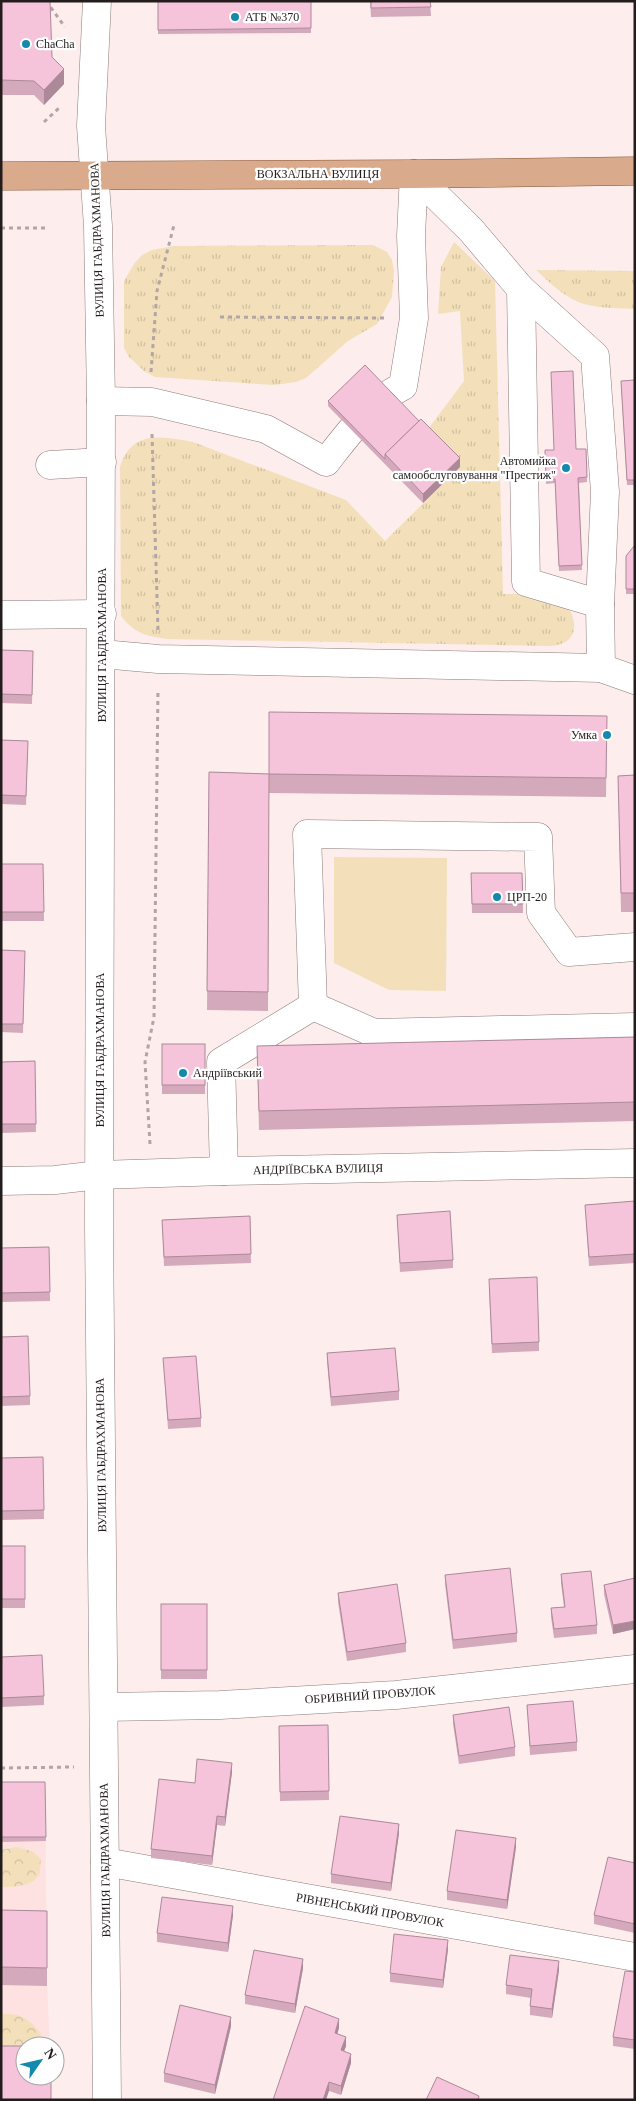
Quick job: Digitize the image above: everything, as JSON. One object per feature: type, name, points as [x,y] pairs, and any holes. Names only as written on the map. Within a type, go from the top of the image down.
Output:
[{"type":"main road","name":"ВОКЗАЛЬНА ВУЛИЦЯ","points":[[1,176],[635,171]]},
{"type":"street","name":"ВУЛИЦЯ ГАБДРАХМАНОВА","points":[[95,3],[91,126],[98,226],[102,462],[99,1175],[107,2100]]},
{"type":"street","points":[[414,174],[471,230],[521,289],[595,356],[605,492],[600,604],[601,668]]},
{"type":"street","points":[[101,401],[152,402],[266,429],[326,462],[358,423],[388,394],[404,386],[414,318],[411,236],[414,174]]},
{"type":"street","points":[[521,289],[526,582],[600,604]]},
{"type":"street","points":[[50,465],[102,462]]},
{"type":"street","points":[[1,615],[102,614]]},
{"type":"street","points":[[102,654],[158,659],[601,668],[635,680]]},
{"type":"street","points":[[313,1006],[307,834],[538,837],[541,913],[569,952],[635,947]]},
{"type":"street","points":[[313,1006],[374,1033],[635,1027]]},
{"type":"street","points":[[224,1171],[221,1062],[313,1006]]},
{"type":"street","name":"АНДРІЇВСЬКА ВУЛИЦЯ","points":[[1,1180],[55,1180],[99,1175],[224,1171],[635,1163]]},
{"type":"street","name":"ОБРИВНИЙ ПРОВУЛОК","points":[[104,1708],[396,1695],[635,1669]]},
{"type":"street","name":"РІВНЕНСЬКИЙ ПРОВУЛОК","points":[[105,1862],[635,1957]]},
{"type":"path","points":[[1,228],[45,228]]},
{"type":"path","points":[[220,317],[414,318]]},
{"type":"path","points":[[1,1768],[104,1767]]},
{"type":"shaded area","points":[[45,1786],[47,1986],[50,2036],[15,2036],[15,2086],[1,2100],[1,1787]]},
{"type":"green space","points":[[454,242],[495,281],[503,594],[547,594],[565,602],[573,618],[574,631],[571,637],[559,645],[549,646],[167,639],[141,633],[126,622],[121,616],[120,467],[125,455],[140,441],[149,438],[170,438],[193,442],[346,500],[385,541],[460,467],[426,432],[464,381],[460,311],[438,314],[441,267]]},
{"type":"green space","points":[[373,245],[387,252],[392,260],[394,271],[392,297],[377,324],[348,341],[306,378],[296,382],[274,385],[155,377],[144,371],[129,357],[124,348],[124,281],[142,255],[152,250],[174,246]]},
{"type":"green space","points":[[536,270],[634,271],[635,309],[591,306],[580,303],[560,291]]},
{"type":"green space","points":[[334,857],[447,858],[446,991],[389,990],[334,963]]},
{"type":"green space","points":[[16,1847],[32,1851],[41,1859],[40,1873],[36,1879],[27,1884],[1,1887],[1,1850]]},
{"type":"green space","points":[[1,2014],[14,2014],[32,2024],[41,2033],[41,2036],[15,2036],[15,2056],[1,2069]]},
{"type":"building","name":"ChaCha","points":[[1,1],[50,1],[52,57],[64,69],[44,90],[34,81],[1,80]]},
{"type":"building","name":"АТБ №370","points":[[158,1],[311,1],[311,28],[158,30]]},
{"type":"building","points":[[371,1],[430,1],[431,7],[371,8]]},
{"type":"building","points":[[365,365],[419,421],[385,454],[385,459],[328,401]]},
{"type":"building","points":[[573,371],[576,449],[586,449],[587,477],[578,478],[582,565],[559,566],[555,479],[546,479],[545,450],[554,450],[551,372]]},
{"type":"building","points":[[635,380],[635,480],[627,480],[621,381]]},
{"type":"building","points":[[421,419],[460,458],[423,494],[385,454]]},
{"type":"building","points":[[634,546],[635,589],[626,589],[626,556]]},
{"type":"building","points":[[1,650],[33,651],[32,695],[1,694]]},
{"type":"building","points":[[269,712],[607,716],[606,778],[269,774]]},
{"type":"building","points":[[1,740],[28,741],[26,796],[1,795]]},
{"type":"building","points":[[209,772],[269,774],[268,992],[207,991]]},
{"type":"building","points":[[635,775],[635,893],[621,893],[618,776]]},
{"type":"building","points":[[1,864],[43,864],[44,912],[1,912]]},
{"type":"building","name":"ЦРП-20","points":[[471,873],[522,873],[523,904],[472,904]]},
{"type":"building","points":[[1,950],[25,951],[23,1024],[1,1024]]},
{"type":"building","points":[[635,1037],[635,1102],[259,1111],[257,1046]]},
{"type":"building","name":"Андріївський","points":[[162,1044],[205,1044],[205,1085],[162,1085]]},
{"type":"building","points":[[35,1061],[36,1124],[1,1124],[1,1062]]},
{"type":"building","points":[[635,1201],[635,1254],[589,1257],[585,1205]]},
{"type":"building","points":[[450,1211],[453,1260],[400,1263],[397,1215]]},
{"type":"building","points":[[250,1216],[251,1254],[164,1257],[162,1220]]},
{"type":"building","points":[[49,1247],[50,1292],[1,1293],[1,1248]]},
{"type":"building","points":[[537,1277],[539,1342],[492,1344],[489,1279]]},
{"type":"building","points":[[28,1336],[30,1396],[1,1397],[1,1337]]},
{"type":"building","points":[[395,1348],[399,1391],[331,1397],[327,1353]]},
{"type":"building","points":[[196,1356],[201,1418],[168,1420],[163,1358]]},
{"type":"building","points":[[43,1457],[44,1510],[1,1511],[1,1458]]},
{"type":"building","points":[[1,1546],[25,1546],[25,1599],[1,1599]]},
{"type":"building","points":[[510,1568],[517,1633],[453,1640],[445,1575]]},
{"type":"building","points":[[591,1571],[597,1625],[554,1629],[551,1608],[565,1607],[561,1574]]},
{"type":"building","points":[[635,1578],[635,1621],[613,1625],[604,1585]]},
{"type":"building","points":[[397,1584],[406,1643],[347,1652],[338,1593]]},
{"type":"building","points":[[161,1604],[207,1604],[207,1670],[161,1670]]},
{"type":"building","points":[[42,1655],[44,1696],[1,1698],[1,1657]]},
{"type":"building","points":[[573,1701],[577,1742],[530,1746],[527,1705]]},
{"type":"building","points":[[509,1707],[515,1747],[459,1756],[453,1715]]},
{"type":"building","points":[[328,1725],[329,1791],[280,1792],[279,1726]]},
{"type":"building","points":[[197,1759],[232,1763],[225,1817],[217,1816],[212,1856],[151,1849],[159,1779],[195,1783]]},
{"type":"building","points":[[1,1782],[45,1782],[46,1837],[1,1837]]},
{"type":"building","points":[[340,1816],[399,1824],[391,1883],[331,1874]]},
{"type":"building","points":[[456,1830],[516,1838],[507,1900],[447,1891]]},
{"type":"building","points":[[608,1857],[635,1863],[635,1924],[594,1915]]},
{"type":"building","points":[[162,1897],[233,1906],[228,1943],[157,1933]]},
{"type":"building","points":[[1,1910],[47,1911],[47,1968],[1,1967]]},
{"type":"building","points":[[394,1934],[448,1940],[443,1980],[390,1973]]},
{"type":"building","points":[[254,1950],[303,1959],[295,2004],[245,1995]]},
{"type":"building","points":[[510,1955],[559,1961],[552,2009],[530,2006],[532,1989],[506,1985]]},
{"type":"building","points":[[625,1971],[635,1972],[635,2040],[613,2037]]},
{"type":"building","points":[[180,2005],[231,2017],[215,2085],[164,2073]]},
{"type":"building","points":[[305,2006],[339,2019],[335,2033],[346,2037],[341,2050],[351,2054],[341,2086],[329,2082],[323,2100],[273,2100]]},
{"type":"building","points":[[1,2046],[15,2046],[15,2086],[51,2086],[51,2100],[1,2100]]},
{"type":"building","points":[[437,2077],[479,2096],[478,2100],[426,2100]]},
{"type":"place","name":"АТБ №370","points":[[235,17]]},
{"type":"place","name":"ChaCha","points":[[26,44]]},
{"type":"place","name":"Автомийка самообслуговування \"Престиж\"","points":[[566,468]]},
{"type":"place","name":"Умка","points":[[607,735]]},
{"type":"place","name":"ЦРП-20","points":[[497,897]]},
{"type":"place","name":"Андріївський","points":[[183,1073]]}]
